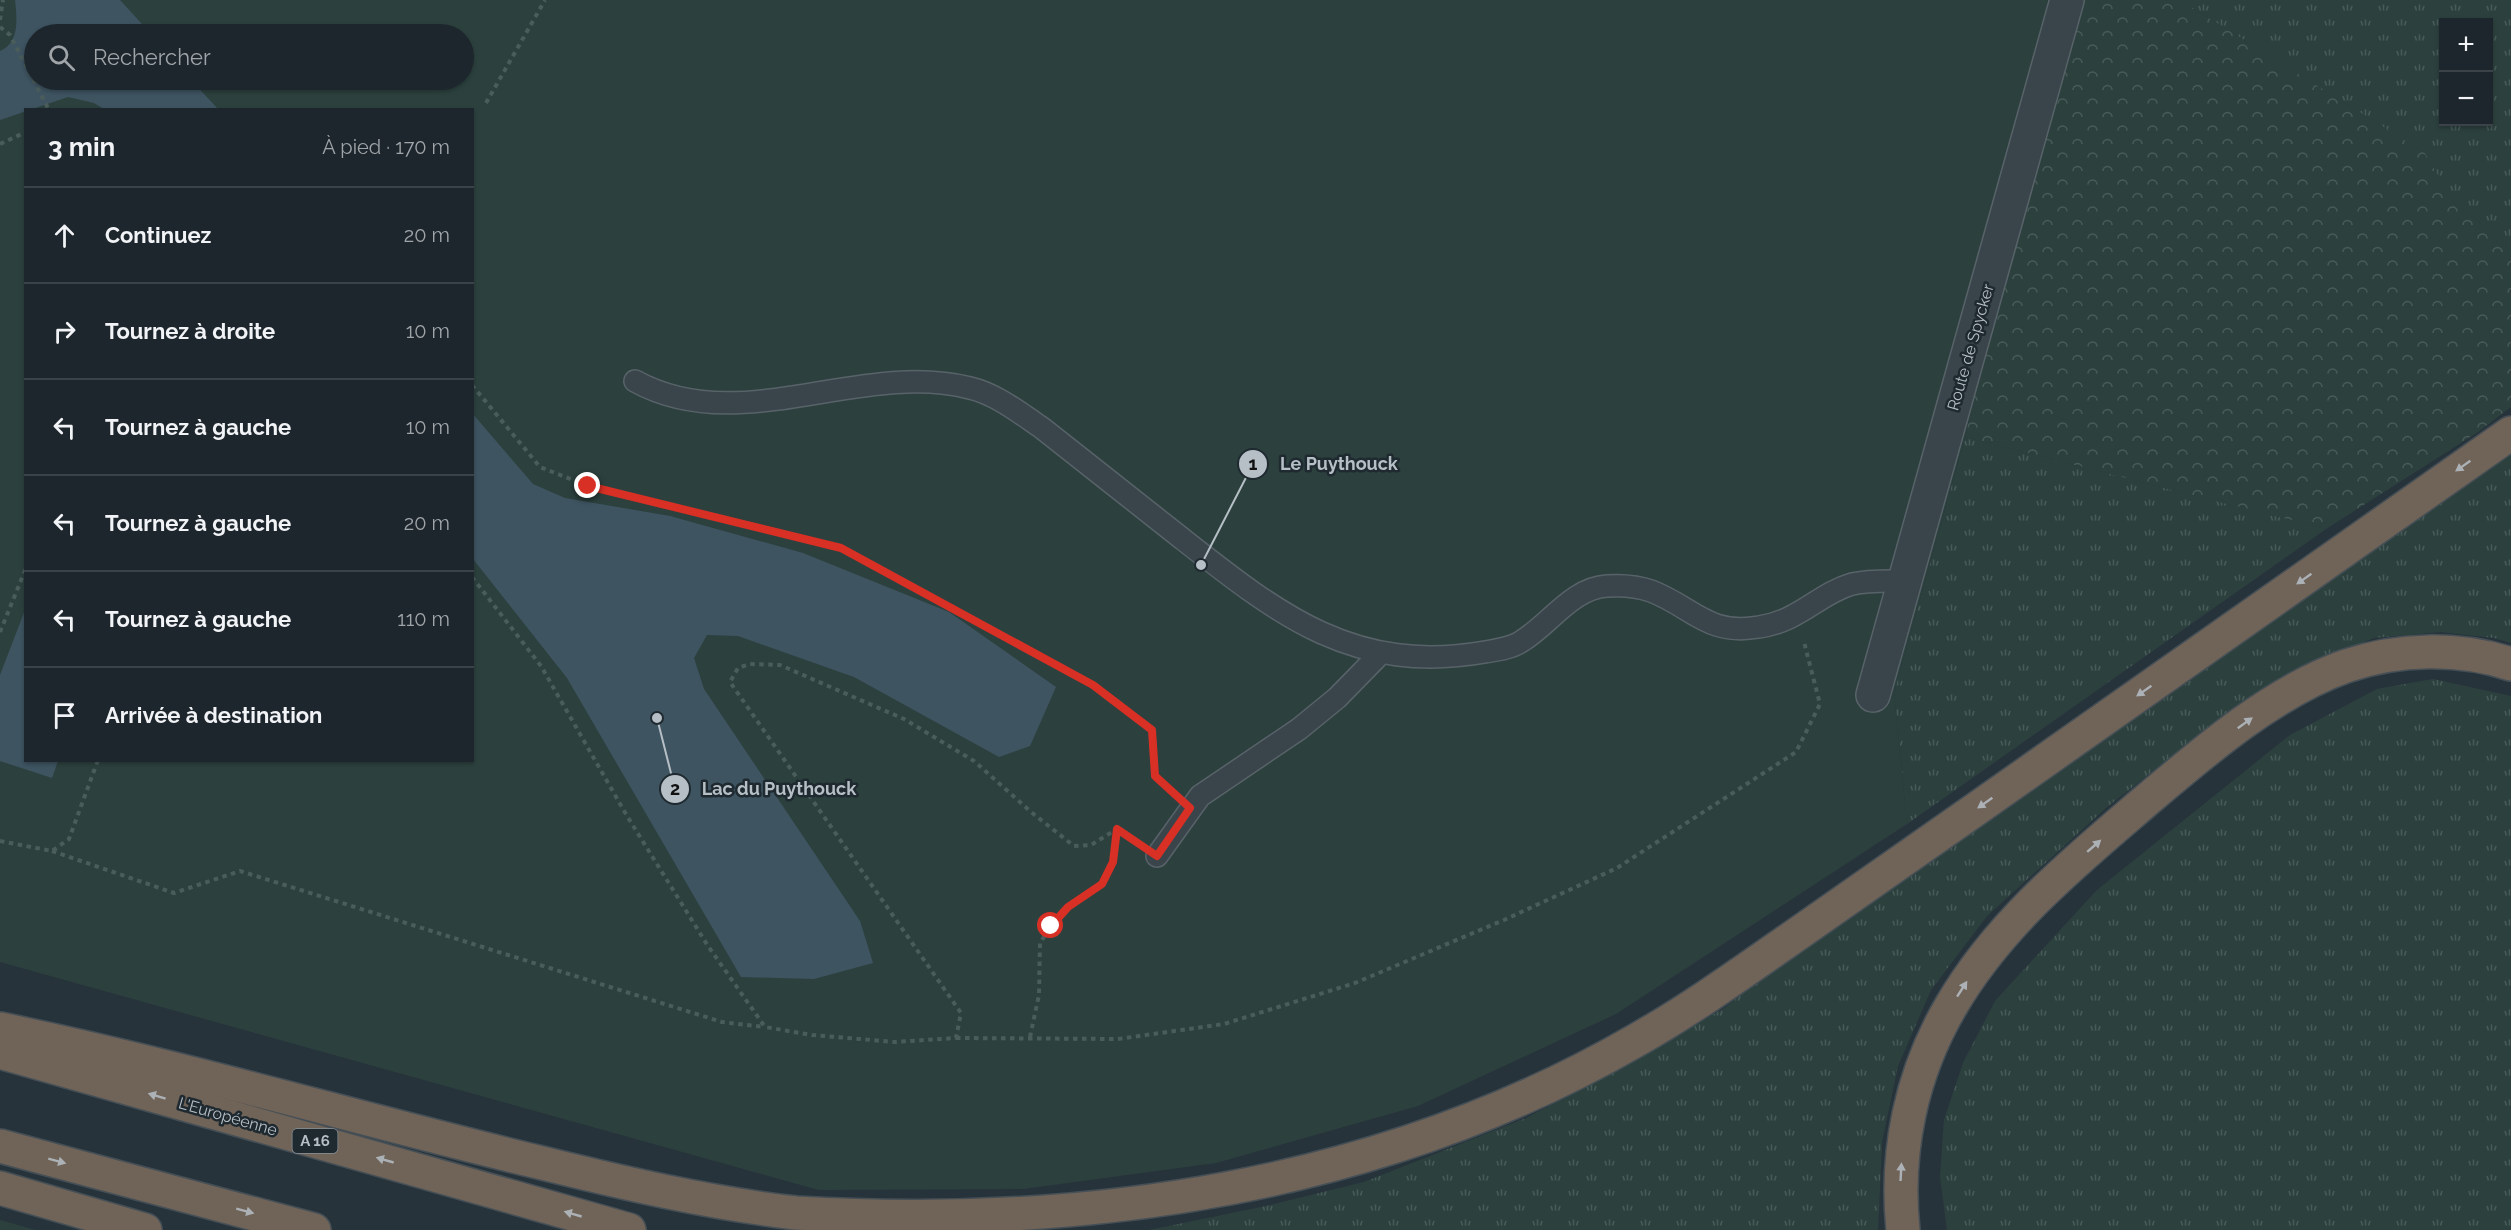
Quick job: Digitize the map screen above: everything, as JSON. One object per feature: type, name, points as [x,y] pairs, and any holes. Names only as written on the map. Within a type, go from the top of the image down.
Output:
[{"type":"highway","points":[[0,1029],[165,1065],[459,1143],[615,1181],[795,1213],[936,1224],[1010,1222],[1121,1214],[1269,1187],[1369,1160],[1488,1116],[1563,1081],[1658,1028],[1705,999],[2511,433]]},
{"type":"highway","points":[[1903,1230],[1901,1177],[1906,1128],[1918,1079],[1936,1035],[1951,1006],[1984,958],[2029,907],[2069,868],[2160,789],[2227,736],[2284,696],[2326,674],[2386,655],[2405,653],[2452,653],[2481,656],[2511,664]]},
{"type":"highway","name":"L'Européenne","points":[[0,1052],[629,1230]]},
{"type":"highway","points":[[0,1146],[314,1230]]},
{"type":"highway","points":[[0,1188],[145,1230]]},
{"type":"street","name":"Route de Spycker","points":[[1873,695],[2067,0]]},
{"type":"lane","points":[[635,381],[663,393],[704,402],[752,402],[910,382],[954,384],[973,388],[1005,403],[1042,428],[1275,609],[1326,636],[1381,653],[1430,656],[1484,653],[1504,648],[1520,643],[1578,596],[1591,589],[1605,586],[1639,588],[1653,592],[1697,618],[1728,628],[1760,627],[1779,623],[1798,615],[1837,590],[1851,584],[1905,581]]},
{"type":"lane","points":[[1157,856],[1190,808],[1210,788],[1299,729],[1337,698],[1381,653]]},
{"type":"path","points":[[0,20],[3,0]]},
{"type":"path","points":[[486,103],[545,0]]},
{"type":"path","points":[[0,27],[10,35],[24,62]]},
{"type":"path","points":[[39,90],[48,108]]},
{"type":"path","points":[[0,144],[24,133]]},
{"type":"path","points":[[474,388],[540,466],[588,486],[841,548],[1093,685],[1152,730],[1155,776],[1190,808]]},
{"type":"path","points":[[0,632],[24,573]]},
{"type":"path","points":[[474,580],[541,666],[627,816],[696,926],[765,1027]]},
{"type":"path","points":[[0,841],[52,851],[174,893],[240,871],[722,1022],[812,1035],[895,1042],[1030,1037],[1119,1039],[1224,1024],[1355,983],[1504,920],[1617,868],[1796,752],[1820,704],[1798,615]]},
{"type":"path","points":[[956,1038],[961,1013],[730,682],[738,668],[750,664],[780,665],[904,719],[974,761],[1031,812],[1074,846],[1091,845],[1117,829]]},
{"type":"path","points":[[52,851],[69,840],[97,762]]},
{"type":"path","points":[[1030,1037],[1039,995],[1040,942],[1068,907],[1102,884],[1113,862],[1117,829]]},
{"type":"path","points":[[1117,829],[1157,856]]},
{"type":"green space","points":[[0,0],[2048,0],[1997,300],[1965,437],[1894,693],[1907,824],[1616,1014],[1418,1106],[1216,1163],[1023,1189],[819,1190],[0,962]]},
{"type":"green space","points":[[2048,0],[2180,0],[2425,153],[2454,203],[2511,247],[2511,407],[2478,432],[2326,529],[1965,437],[1997,300]]},
{"type":"green space","points":[[2180,0],[2511,0],[2511,247],[2454,203],[2425,153]]},
{"type":"green space","points":[[1965,437],[2326,529],[1907,824],[1894,693]]},
{"type":"green space","points":[[2511,452],[2511,643],[2494,638],[2441,632],[2374,638],[2288,673],[2226,714],[2106,808],[1987,916],[1931,990],[1898,1066],[1882,1142],[1878,1230],[1149,1230],[1266,1206],[1364,1182],[1526,1118],[1624,1067],[1724,1008],[1848,914],[2168,696]]},
{"type":"green space","points":[[2433,679],[2511,696],[2511,1230],[1947,1230],[1940,1177],[1944,1120],[1963,1063],[1995,1001],[2097,890],[2290,735],[2377,689]]},
{"type":"green space","points":[[0,1220],[35,1230],[0,1230]]},
{"type":"water","points":[[15,0],[120,0],[142,24],[24,24],[24,90],[200,90],[217,108],[102,108],[94,103],[68,97],[35,108],[24,108],[24,112],[0,120],[0,51],[11,42],[16,22]]},
{"type":"water","points":[[474,415],[533,484],[565,498],[670,516],[803,553],[949,612],[1056,687],[1030,746],[999,757],[854,677],[738,636],[707,635],[694,658],[704,689],[860,921],[873,963],[814,979],[741,977],[567,678],[474,560]]},
{"type":"water","points":[[24,613],[24,762],[58,762],[52,778],[0,761],[0,675]]},
{"type":"place","name":"Le Puythouck","points":[[1201,565]]},
{"type":"place","name":"Lac du Puythouck","points":[[657,718]]},
{"type":"route","points":[[588,486],[841,548],[1093,685],[1152,730],[1155,776],[1190,808],[1157,856],[1117,829],[1113,862],[1102,884],[1068,907],[1051,926]]}]
